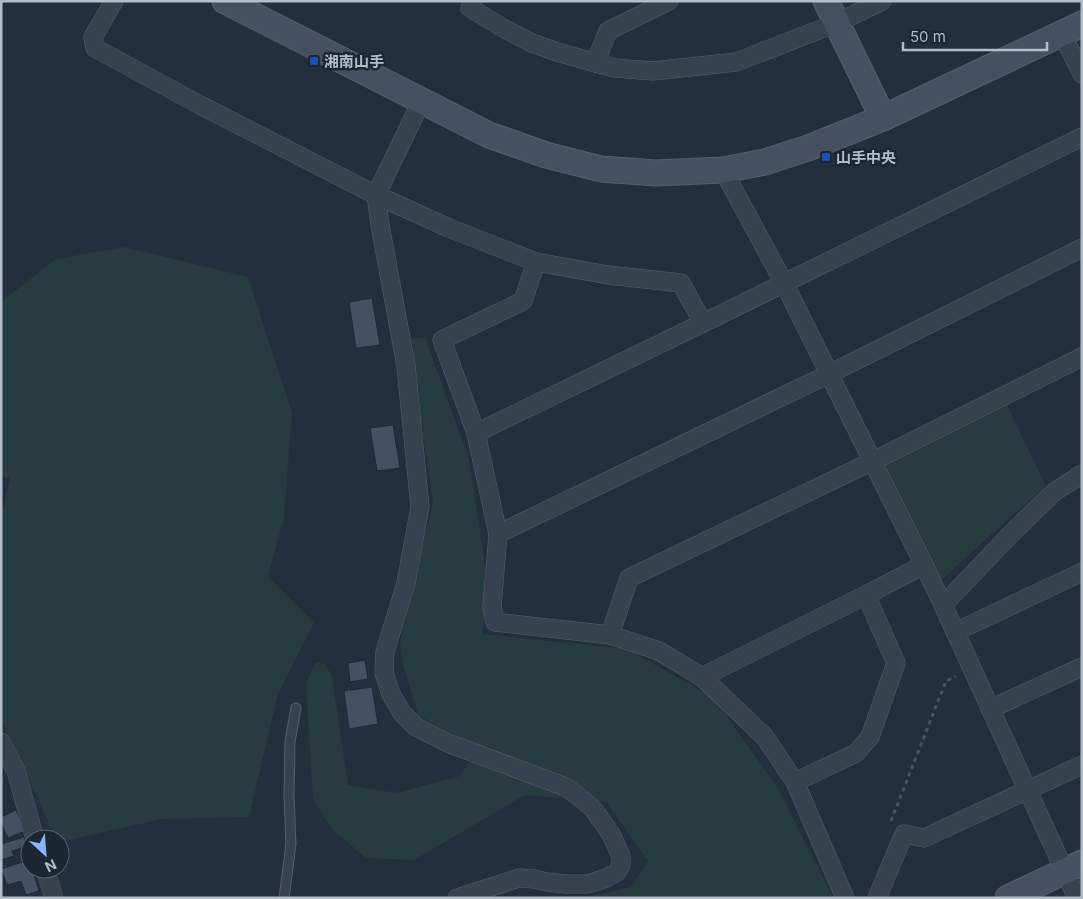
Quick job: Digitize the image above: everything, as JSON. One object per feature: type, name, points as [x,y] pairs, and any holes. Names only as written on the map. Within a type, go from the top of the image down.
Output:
[{"type":"street","points":[[114,1],[93,37],[95,48],[200,105],[376,195],[449,228],[536,262],[608,275],[681,283],[703,323]]},
{"type":"street","points":[[225,1],[489,135],[546,155],[601,169],[656,173],[723,170],[765,162],[808,148],[883,118],[1072,29],[1082,74]]},
{"type":"street","points":[[595,63],[608,31],[669,1]]},
{"type":"street","points":[[467,4],[503,28],[532,43],[614,68],[653,71],[736,62],[831,12],[882,1]]},
{"type":"street","points":[[831,12],[883,118]]},
{"type":"street","points":[[421,102],[376,195],[406,366],[420,507],[406,583],[385,652],[384,673],[391,694],[402,713],[416,727],[450,744],[566,787],[594,810],[611,834],[621,856],[621,866],[617,872],[588,884],[565,884],[519,878],[457,898]]},
{"type":"street","points":[[476,433],[1082,137]]},
{"type":"street","points":[[723,170],[784,283],[873,461],[943,605],[1028,790],[1073,867],[1077,898]]},
{"type":"street","points":[[498,534],[829,374],[1082,248]]},
{"type":"street","points":[[536,262],[523,301],[442,340],[476,433],[498,534],[492,606],[495,622],[610,635],[659,650],[702,677],[765,737],[795,782],[844,898]]},
{"type":"street","points":[[610,635],[629,578],[873,461],[1082,357]]},
{"type":"street","points":[[943,605],[1054,492],[1082,474]]},
{"type":"street","points":[[702,677],[924,565]]},
{"type":"street","points":[[955,632],[1082,572]]},
{"type":"street","points":[[795,782],[856,753],[870,737],[896,663],[866,595]]},
{"type":"street","points":[[990,709],[1082,667]]},
{"type":"street","points":[[1,742],[16,771],[32,829]]},
{"type":"street","points":[[877,898],[904,834],[924,838],[1082,765]]},
{"type":"street","points":[[1008,898],[1073,867]]},
{"type":"street","points":[[48,879],[54,898]]},
{"type":"lane","points":[[284,898],[291,844],[288,795],[290,742],[296,708]]},
{"type":"path","points":[[890,825],[946,681],[972,669]]},
{"type":"green space","points":[[124,247],[248,277],[292,413],[284,517],[268,577],[314,623],[278,694],[249,817],[162,819],[70,840],[70,829],[51,829],[1,720],[1,521],[10,478],[1,476],[1,302],[56,259]]},
{"type":"green space","points":[[425,337],[469,459],[490,598],[482,634],[627,649],[714,698],[779,790],[833,898],[582,898],[631,887],[648,861],[606,802],[525,795],[414,860],[366,858],[331,828],[313,799],[306,683],[316,662],[325,664],[332,676],[348,785],[397,793],[460,776],[468,764],[473,745],[419,716],[404,669],[400,643],[433,503],[409,339]]},
{"type":"green space","points":[[1006,403],[1046,486],[943,579],[932,576],[880,472],[885,463]]},
{"type":"building","points":[[372,298],[380,345],[356,348],[349,302]]},
{"type":"building","points":[[393,425],[400,468],[377,471],[370,428]]},
{"type":"building","points":[[365,660],[368,679],[350,682],[348,663]]},
{"type":"building","points":[[372,687],[378,724],[349,729],[344,691]]},
{"type":"building","points":[[16,810],[24,829],[20,829],[20,833],[8,838],[1,823],[1,817]]},
{"type":"building","points":[[20,838],[20,848],[12,851],[14,856],[1,860],[1,844]]},
{"type":"building","points":[[20,863],[20,879],[35,879],[39,891],[26,895],[21,881],[7,885],[1,869]]},
{"type":"place","name":"湘南山手","points":[[314,61]]},
{"type":"place","name":"山手中央","points":[[826,157]]}]
